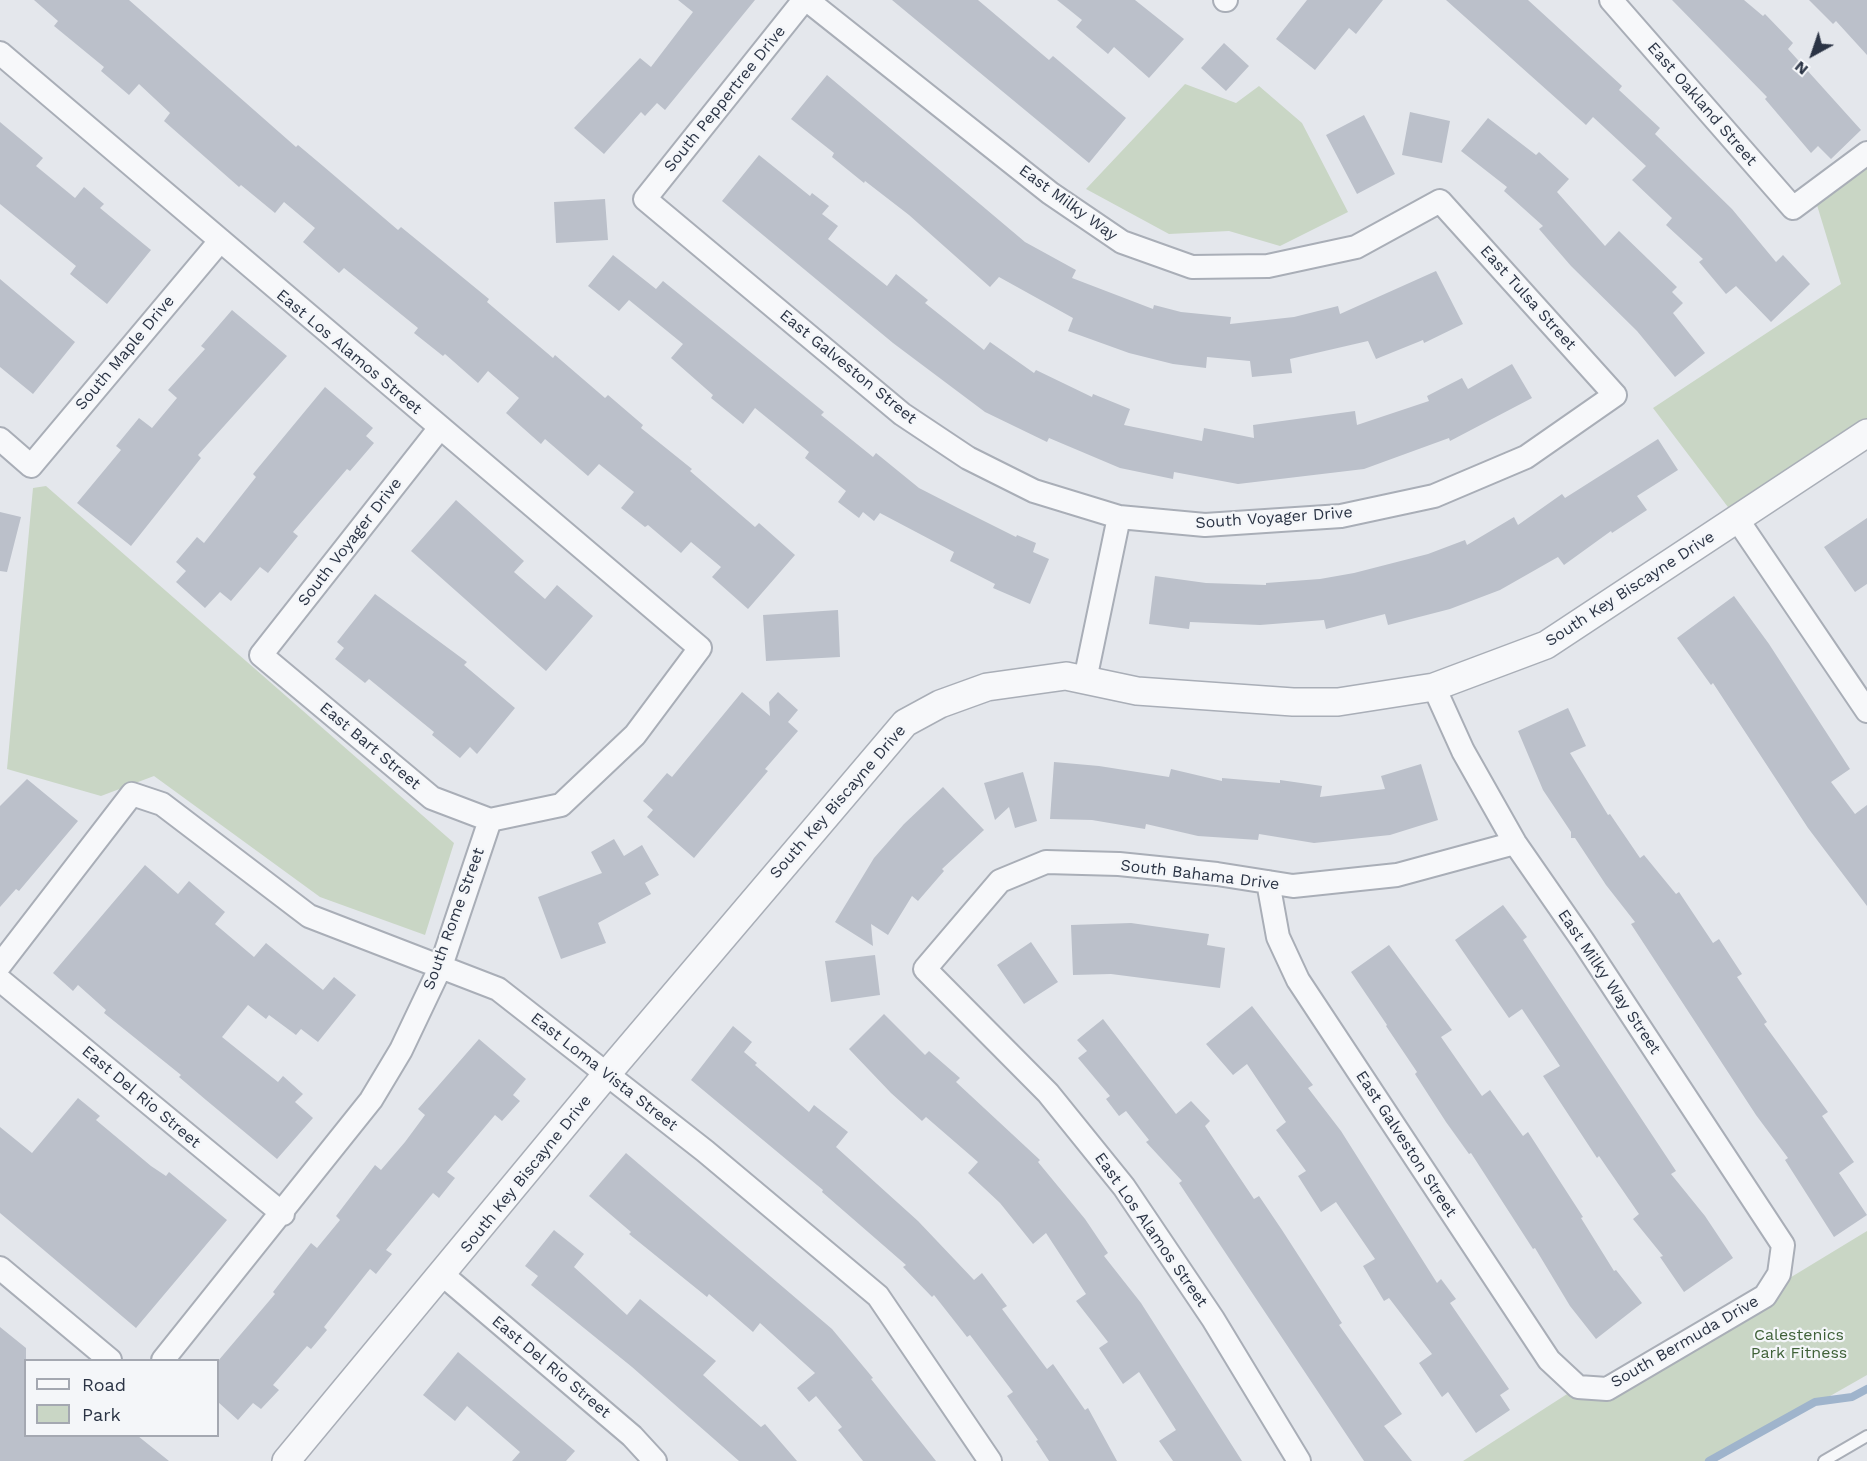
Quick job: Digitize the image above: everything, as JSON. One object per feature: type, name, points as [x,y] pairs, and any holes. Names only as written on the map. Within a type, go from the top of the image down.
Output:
[{"type":"street","name":"South Peppertree Drive","points":[[645,199],[806,0]]},
{"type":"street","name":"East Milky Way","points":[[806,0],[1050,193],[1122,242],[1192,267],[1268,266],[1356,247],[1440,201]]},
{"type":"street","name":"East Oakland Street","points":[[1611,0],[1793,207],[1867,153]]},
{"type":"street","name":"East Los Alamos Street","points":[[0,53],[439,429],[700,648],[635,735],[561,805],[490,820]]},
{"type":"street","name":"East Galveston Street","points":[[645,199],[902,414],[968,458],[1034,491],[1119,517]]},
{"type":"street","name":"East Tulsa Street","points":[[1440,201],[1615,395]]},
{"type":"street","name":"South Maple Drive","points":[[0,439],[31,466],[219,241]]},
{"type":"street","name":"South Voyager Drive","points":[[1119,517],[1205,525],[1228,524],[1341,516],[1434,496],[1526,457],[1615,395]]},
{"type":"street","name":"South Voyager Drive","points":[[261,655],[439,429]]},
{"type":"street","name":"South Key Biscayne Drive","points":[[286,1461],[443,1275],[606,1075],[905,723],[940,704],[987,687],[1066,676],[1137,691],[1293,702],[1338,702],[1434,687],[1546,645],[1867,434]]},
{"type":"street","points":[[1084,680],[1119,517]]},
{"type":"street","points":[[1737,519],[1867,711]]},
{"type":"street","name":"East Bart Street","points":[[261,655],[432,798],[490,820]]},
{"type":"street","name":"East Milky Way Street","points":[[1434,687],[1463,751],[1515,843],[1583,941],[1783,1245],[1779,1274]]},
{"type":"street","name":"East Loma Vista Street","points":[[0,965],[132,794],[162,804],[309,916],[498,988],[705,1151],[878,1296],[990,1461]]},
{"type":"street","name":"South Rome Street","points":[[164,1359],[283,1214],[371,1100],[401,1050],[441,966],[490,820]]},
{"type":"street","name":"South Bahama Drive","points":[[925,969],[1000,880],[1046,862],[1119,864],[1293,886],[1397,875],[1515,843]]},
{"type":"street","name":"East Galveston Street","points":[[1268,882],[1278,937],[1298,980],[1549,1360],[1578,1387]]},
{"type":"street","name":"East Los Alamos Street","points":[[925,969],[1048,1093],[1124,1187],[1213,1319],[1299,1461]]},
{"type":"street","name":"East Del Rio Street","points":[[0,980],[283,1214]]},
{"type":"street","points":[[0,1268],[110,1359]]},
{"type":"street","name":"South Bermuda Drive","points":[[1578,1387],[1607,1389],[1765,1296],[1779,1274]]},
{"type":"street","name":"East Del Rio Street","points":[[443,1275],[632,1436],[655,1461]]},
{"type":"lane","points":[[1824,1461],[1867,1436]]},
{"type":"green space","points":[[1185,84],[1236,103],[1259,86],[1302,123],[1348,212],[1280,246],[1229,231],[1169,234],[1086,189]]},
{"type":"green space","points":[[1867,153],[1867,433],[1737,519],[1653,408],[1841,284],[1813,192]]},
{"type":"green space","points":[[46,486],[454,843],[425,935],[320,897],[154,776],[101,796],[7,769],[33,488]]},
{"type":"green space","name":"Calestenics Park Fitness","points":[[1867,1231],[1867,1375],[1716,1461],[1463,1461],[1578,1387],[1607,1389]]},
{"type":"building","points":[[34,0],[129,0],[296,147],[298,145],[398,230],[401,227],[489,299],[487,302],[553,358],[555,355],[605,398],[608,395],[643,425],[641,428],[692,469],[690,471],[755,527],[759,523],[795,555],[748,609],[712,577],[721,567],[691,542],[681,553],[648,525],[645,527],[621,508],[634,492],[599,464],[588,476],[545,439],[541,444],[506,413],[519,398],[488,371],[478,383],[445,354],[443,356],[414,333],[418,328],[344,268],[339,273],[303,242],[315,228],[284,202],[275,213],[241,185],[239,187],[164,121],[170,113],[139,84],[129,95],[101,71],[104,67],[54,26],[58,21]]},
{"type":"building","points":[[678,0],[755,0],[665,110],[657,103],[645,116],[641,112],[604,154],[574,128],[640,58],[651,67],[693,12]]},
{"type":"building","points":[[892,0],[978,0],[1049,60],[1053,56],[1126,118],[1089,163]]},
{"type":"building","points":[[1057,0],[1135,0],[1184,39],[1149,78],[1114,47],[1108,54],[1076,27],[1082,20]]},
{"type":"building","points":[[1307,0],[1383,0],[1356,34],[1349,28],[1315,70],[1276,39]]},
{"type":"building","points":[[1446,0],[1528,0],[1622,86],[1619,90],[1660,128],[1655,134],[1732,209],[1776,262],[1783,255],[1810,284],[1771,322],[1736,286],[1726,294],[1699,262],[1703,259],[1666,225],[1672,218],[1632,180],[1646,166],[1593,117],[1586,125]]},
{"type":"building","points":[[1672,0],[1744,0],[1763,16],[1765,14],[1793,43],[1788,49],[1861,130],[1831,159],[1818,146],[1811,153],[1765,99],[1767,97]]},
{"type":"building","points":[[1809,0],[1867,0],[1867,55],[1836,21],[1833,24]]},
{"type":"building","points":[[1224,43],[1249,66],[1226,91],[1201,68]]},
{"type":"building","points":[[827,75],[1025,242],[1076,270],[1072,278],[1153,309],[1154,305],[1181,312],[1231,317],[1230,324],[1294,317],[1338,306],[1340,314],[1436,271],[1463,324],[1424,343],[1423,340],[1376,359],[1368,341],[1290,359],[1292,373],[1252,377],[1250,361],[1207,357],[1206,368],[1173,364],[1129,353],[1068,331],[1073,318],[999,277],[990,287],[909,215],[832,157],[834,153],[791,119]]},
{"type":"building","points":[[1410,112],[1450,121],[1442,163],[1402,155]]},
{"type":"building","points":[[1364,115],[1395,174],[1357,194],[1326,135]]},
{"type":"building","points":[[1488,118],[1536,155],[1539,152],[1569,179],[1557,192],[1605,246],[1619,231],[1677,287],[1672,292],[1683,303],[1673,313],[1705,353],[1675,377],[1637,331],[1571,266],[1539,229],[1543,226],[1504,191],[1507,187],[1461,151]]},
{"type":"building","points":[[0,122],[43,158],[36,166],[75,198],[84,187],[104,204],[100,208],[151,250],[107,304],[70,274],[76,266],[0,204]]},
{"type":"building","points":[[759,155],[810,196],[812,193],[829,206],[822,214],[838,226],[828,239],[887,286],[896,274],[928,300],[925,303],[984,350],[990,342],[1034,373],[1036,370],[1092,397],[1093,394],[1130,409],[1124,425],[1202,441],[1204,428],[1254,438],[1253,425],[1355,411],[1357,425],[1429,401],[1427,396],[1462,378],[1468,389],[1512,364],[1532,398],[1450,441],[1449,438],[1364,469],[1238,484],[1174,472],[1173,479],[1120,468],[1049,438],[1047,442],[985,412],[893,343],[722,201]]},
{"type":"building","points":[[605,199],[608,240],[556,243],[554,202]]},
{"type":"building","points":[[613,255],[656,289],[663,281],[824,412],[821,415],[873,457],[876,453],[919,488],[1016,537],[1017,535],[1036,543],[1033,552],[1049,559],[1030,604],[993,588],[995,584],[950,561],[954,552],[880,513],[874,521],[863,512],[859,518],[838,502],[846,491],[805,458],[809,452],[755,408],[743,424],[711,398],[713,395],[671,358],[683,344],[629,300],[619,311],[588,286]]},
{"type":"building","points":[[0,279],[75,342],[33,394],[0,367]]},
{"type":"building","points":[[232,310],[287,356],[198,455],[201,458],[131,546],[77,503],[121,450],[116,446],[139,418],[152,428],[177,398],[168,390],[205,349],[201,346]]},
{"type":"building","points":[[325,387],[373,428],[366,436],[374,443],[350,471],[347,469],[293,532],[298,536],[268,573],[260,567],[231,601],[220,592],[205,608],[176,582],[186,571],[176,562],[197,537],[204,543],[256,477],[253,474]]},
{"type":"building","points":[[1658,439],[1678,470],[1637,496],[1647,510],[1612,533],[1611,531],[1564,565],[1558,557],[1500,590],[1450,609],[1388,625],[1385,614],[1326,629],[1324,620],[1260,625],[1190,622],[1189,629],[1149,624],[1155,576],[1206,583],[1266,585],[1266,583],[1320,579],[1354,573],[1428,554],[1465,540],[1467,545],[1514,517],[1518,525],[1562,494],[1565,498]]},
{"type":"building","points":[[456,500],[524,561],[514,572],[545,599],[557,585],[593,616],[546,671],[411,551]]},
{"type":"building","points":[[0,512],[21,517],[7,572],[0,571]]},
{"type":"building","points":[[1867,518],[1867,584],[1855,592],[1824,547]]},
{"type":"building","points":[[375,594],[467,662],[464,665],[515,708],[477,754],[470,747],[460,758],[432,735],[434,732],[369,679],[365,683],[335,659],[344,648],[337,642]]},
{"type":"building","points":[[1734,596],[1769,644],[1850,769],[1831,782],[1855,814],[1867,805],[1867,906],[1808,828],[1713,683],[1711,685],[1677,638]]},
{"type":"building","points":[[838,610],[840,657],[766,661],[763,615]]},
{"type":"building","points":[[742,692],[770,716],[769,702],[778,692],[798,710],[788,722],[798,731],[765,769],[768,771],[694,858],[647,817],[653,810],[643,801],[667,773],[672,777]]},
{"type":"building","points":[[1568,708],[1586,746],[1570,753],[1608,815],[1610,814],[1640,858],[1644,855],[1676,894],[1679,892],[1713,943],[1719,939],[1742,974],[1737,977],[1767,1022],[1764,1024],[1828,1112],[1822,1116],[1854,1162],[1839,1173],[1867,1215],[1834,1237],[1785,1160],[1788,1158],[1756,1115],[1631,924],[1635,922],[1606,885],[1575,838],[1571,838],[1571,832],[1543,790],[1518,731]]},
{"type":"building","points":[[1054,762],[1099,766],[1169,777],[1171,769],[1222,781],[1222,778],[1280,783],[1280,780],[1322,786],[1320,797],[1385,789],[1381,776],[1421,764],[1438,820],[1390,835],[1314,843],[1259,834],[1258,840],[1198,836],[1146,824],[1145,829],[1092,820],[1050,819]]},
{"type":"building","points":[[1023,772],[1037,821],[1015,828],[1009,807],[995,820],[984,783]]},
{"type":"building","points":[[27,779],[78,821],[19,891],[16,889],[0,907],[0,806]]},
{"type":"building","points":[[943,787],[984,830],[942,869],[944,871],[918,901],[912,896],[888,935],[871,924],[873,946],[835,922],[874,858],[904,824]]},
{"type":"building","points":[[614,839],[624,856],[642,845],[659,875],[645,883],[651,894],[598,923],[606,943],[561,959],[538,897],[602,873],[591,852]]},
{"type":"building","points":[[145,865],[178,894],[189,881],[225,912],[215,924],[254,957],[266,943],[323,990],[334,977],[356,995],[318,1042],[301,1029],[296,1035],[269,1015],[266,1019],[248,1005],[222,1037],[278,1082],[283,1076],[303,1094],[295,1102],[313,1118],[277,1159],[179,1077],[181,1075],[104,1013],[106,1010],[78,985],[73,991],[53,973]]},
{"type":"building","points":[[1503,905],[1527,937],[1523,940],[1676,1171],[1671,1174],[1705,1216],[1733,1258],[1684,1292],[1660,1257],[1663,1256],[1633,1219],[1639,1214],[1599,1156],[1597,1158],[1543,1076],[1560,1066],[1522,1009],[1509,1018],[1455,940]]},
{"type":"building","points":[[1131,923],[1209,934],[1207,945],[1225,948],[1220,988],[1111,974],[1073,975],[1071,925]]},
{"type":"building","points":[[1031,942],[1058,982],[1024,1004],[997,965]]},
{"type":"building","points":[[1389,945],[1452,1030],[1441,1037],[1482,1096],[1490,1090],[1523,1136],[1528,1132],[1583,1217],[1581,1218],[1614,1271],[1616,1270],[1642,1303],[1596,1339],[1570,1306],[1535,1248],[1533,1249],[1471,1153],[1469,1154],[1446,1122],[1415,1074],[1417,1072],[1351,972]]},
{"type":"building","points":[[875,955],[880,995],[831,1002],[825,961]]},
{"type":"building","points":[[1252,1006],[1313,1085],[1308,1088],[1341,1131],[1437,1283],[1441,1279],[1456,1299],[1450,1303],[1509,1389],[1500,1395],[1510,1410],[1476,1433],[1448,1392],[1442,1397],[1419,1363],[1432,1354],[1389,1298],[1384,1301],[1363,1266],[1375,1259],[1336,1202],[1321,1212],[1298,1176],[1306,1171],[1276,1130],[1286,1122],[1247,1064],[1233,1075],[1206,1044]]},
{"type":"building","points":[[884,1014],[925,1055],[929,1051],[960,1078],[956,1082],[1040,1160],[1038,1162],[1085,1219],[1108,1253],[1104,1256],[1141,1303],[1242,1461],[1173,1461],[1159,1441],[1176,1430],[1139,1372],[1123,1384],[1099,1348],[1108,1342],[1076,1301],[1086,1294],[1046,1233],[1033,1244],[1000,1203],[968,1173],[978,1162],[926,1117],[922,1121],[891,1093],[849,1049]]},
{"type":"building","points":[[1103,1019],[1176,1114],[1191,1101],[1210,1121],[1205,1126],[1254,1199],[1259,1196],[1342,1323],[1339,1325],[1402,1414],[1384,1426],[1412,1461],[1364,1461],[1179,1183],[1182,1181],[1146,1142],[1149,1140],[1126,1111],[1119,1116],[1106,1099],[1110,1096],[1078,1058],[1087,1051],[1077,1040]]},
{"type":"building","points":[[733,1026],[752,1042],[744,1052],[757,1063],[755,1065],[809,1112],[814,1105],[848,1132],[836,1147],[918,1221],[974,1280],[982,1273],[1007,1306],[1002,1309],[1047,1369],[1053,1364],[1085,1410],[1088,1408],[1117,1461],[1049,1461],[1036,1441],[1038,1440],[1007,1396],[1013,1392],[970,1335],[967,1337],[934,1295],[932,1297],[903,1267],[906,1265],[822,1192],[823,1190],[691,1080]]},
{"type":"building","points":[[479,1039],[526,1079],[513,1095],[520,1101],[502,1121],[495,1115],[447,1172],[455,1178],[439,1198],[433,1193],[386,1250],[392,1254],[376,1274],[370,1269],[324,1327],[327,1330],[311,1349],[307,1346],[273,1385],[279,1390],[261,1409],[253,1403],[238,1420],[219,1403],[219,1360],[275,1294],[273,1292],[311,1243],[317,1248],[340,1220],[336,1216],[375,1165],[381,1170],[405,1142],[425,1115],[418,1109]]},
{"type":"building","points":[[78,1098],[100,1116],[96,1120],[151,1166],[166,1176],[169,1172],[227,1220],[136,1328],[0,1213],[0,1127],[32,1153]]},
{"type":"building","points":[[626,1153],[832,1329],[873,1378],[871,1379],[936,1461],[863,1461],[838,1430],[842,1427],[816,1396],[809,1402],[797,1388],[815,1373],[760,1323],[753,1332],[709,1294],[707,1297],[629,1234],[631,1232],[589,1196]]},
{"type":"building","points":[[554,1230],[584,1254],[574,1267],[627,1315],[640,1299],[716,1361],[703,1375],[761,1427],[765,1424],[797,1461],[739,1461],[632,1367],[531,1285],[538,1276],[525,1266]]},
{"type":"building","points":[[0,1327],[26,1348],[24,1437],[139,1437],[169,1461],[0,1461]]},
{"type":"building","points":[[458,1352],[575,1451],[566,1461],[512,1461],[520,1452],[467,1406],[455,1421],[423,1395]]},
{"type":"waterway","points":[[1709,1461],[1815,1402],[1852,1397],[1867,1389]]}]
